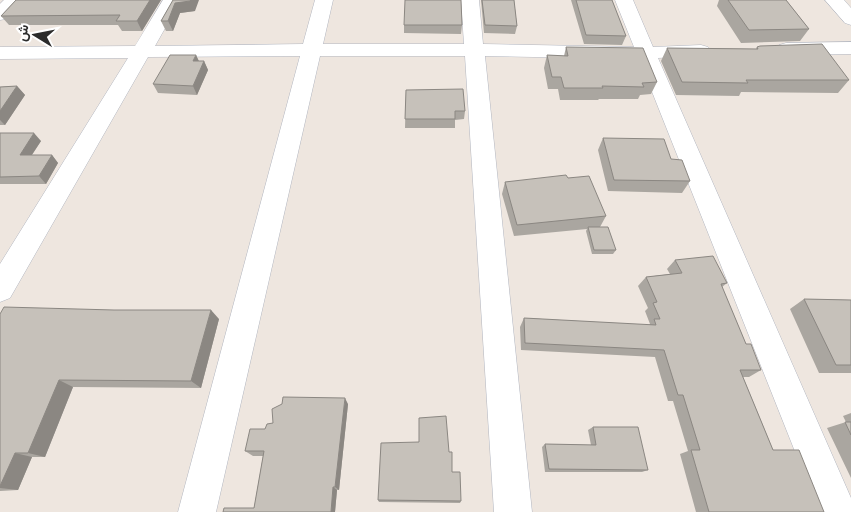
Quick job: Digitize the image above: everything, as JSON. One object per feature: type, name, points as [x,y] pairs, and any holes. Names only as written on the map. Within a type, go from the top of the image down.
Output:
[{"type":"street","points":[[0,15],[14,0]]},
{"type":"street","points":[[0,290],[172,0]]},
{"type":"street","points":[[197,512],[324,0]]},
{"type":"street","points":[[470,0],[513,512]]},
{"type":"street","points":[[624,0],[838,512]]},
{"type":"street","points":[[834,0],[851,19]]},
{"type":"street","points":[[763,50],[851,48]]},
{"type":"street","points":[[0,53],[312,50],[646,53],[724,51]]},
{"type":"building","points":[[16,0],[150,0],[137,21],[116,21],[120,15],[1,16]]},
{"type":"building","points":[[173,0],[191,0],[175,3],[168,21],[161,21]]},
{"type":"building","points":[[405,0],[461,0],[462,25],[404,25]]},
{"type":"building","points":[[482,0],[514,0],[517,26],[485,25]]},
{"type":"building","points":[[576,0],[612,0],[626,36],[586,35]]},
{"type":"building","points":[[728,0],[786,0],[809,29],[749,30]]},
{"type":"building","points":[[822,44],[849,80],[746,80],[748,83],[682,82],[667,48],[758,49],[757,47],[760,46]]},
{"type":"building","points":[[566,47],[643,48],[657,82],[642,83],[644,87],[602,86],[603,88],[564,88],[561,77],[552,77],[547,55],[568,56]]},
{"type":"building","points":[[170,55],[196,55],[193,61],[204,61],[193,86],[153,84]]},
{"type":"building","points":[[17,86],[0,111],[0,87]]},
{"type":"building","points":[[463,89],[465,111],[455,111],[455,119],[405,119],[406,90]]},
{"type":"building","points":[[0,133],[34,133],[20,155],[52,155],[39,176],[0,177]]},
{"type":"building","points":[[603,138],[664,139],[671,159],[682,160],[690,181],[614,180]]},
{"type":"building","points":[[566,175],[568,178],[589,176],[606,216],[517,225],[505,182]]},
{"type":"building","points":[[588,227],[608,227],[616,250],[594,250]]},
{"type":"building","points":[[713,256],[727,283],[721,284],[746,344],[751,344],[761,370],[740,370],[773,450],[799,450],[824,512],[709,512],[691,450],[700,450],[683,395],[678,395],[664,350],[525,343],[524,318],[656,325],[654,319],[660,319],[653,303],[657,302],[646,277],[682,273],[675,260]]},
{"type":"building","points":[[804,299],[851,300],[851,365],[836,365]]},
{"type":"building","points":[[4,307],[211,310],[191,381],[59,380],[28,453],[15,453],[0,486],[0,314]]},
{"type":"building","points":[[283,397],[345,398],[331,512],[223,512],[224,508],[254,508],[264,451],[245,451],[250,429],[265,429],[267,424],[273,423],[272,409],[282,404]]},
{"type":"building","points":[[446,416],[449,452],[452,452],[452,472],[460,472],[461,501],[378,500],[381,443],[419,442],[419,418]]},
{"type":"building","points":[[845,422],[851,422],[851,435]]},
{"type":"building","points":[[593,427],[638,427],[648,470],[549,469],[545,444],[596,445]]}]
